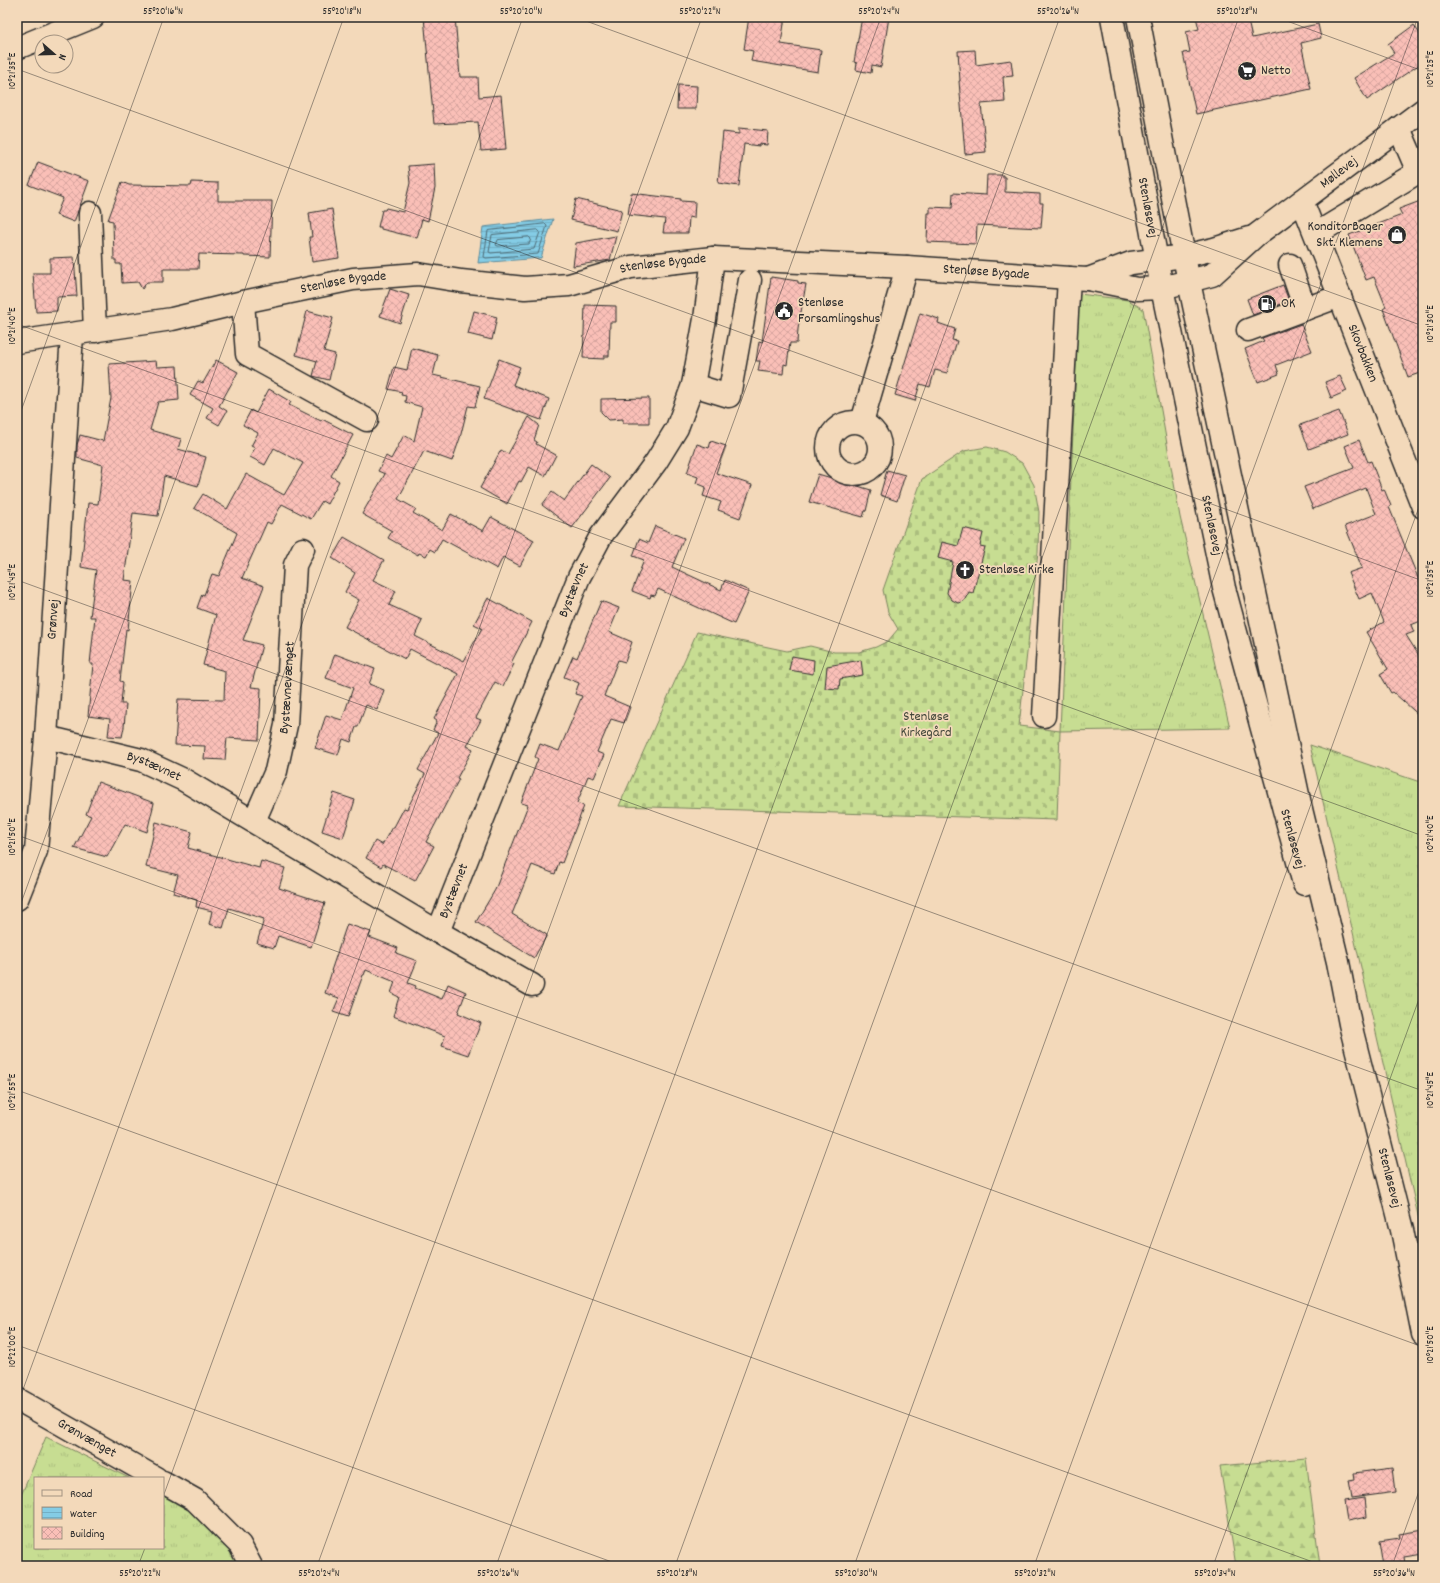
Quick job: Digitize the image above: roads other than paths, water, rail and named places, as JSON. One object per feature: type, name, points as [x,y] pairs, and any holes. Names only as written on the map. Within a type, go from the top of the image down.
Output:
[{"type":"street","points":[[17,48],[93,17]]},
{"type":"street","name":"Stenløsevej","points":[[1112,17],[1162,288],[1224,588],[1328,969],[1350,1024]]},
{"type":"street","name":"Stenløsevej","points":[[1138,17],[1189,282],[1300,801],[1338,962],[1350,1024],[1402,1230],[1423,1334]]},
{"type":"street","name":"Møllevej","points":[[1162,288],[1212,276],[1255,236],[1423,110]]},
{"type":"street","points":[[1316,234],[1418,172],[1399,128]]},
{"type":"street","name":"Skovbakken","points":[[1302,201],[1423,507]]},
{"type":"street","points":[[90,213],[96,332]]},
{"type":"street","name":"Møllevej","points":[[1157,259],[1184,256],[1214,249],[1255,236]]},
{"type":"street","name":"Stenløse Bygade","points":[[17,342],[96,332],[172,319],[243,302],[353,279],[418,274],[461,281],[526,288],[569,285],[631,268],[713,258],[907,267],[1078,278],[1137,289],[1162,288]]},
{"type":"street","name":"Bystævnet","points":[[438,932],[578,577],[601,536],[656,462],[677,428],[693,385],[705,319],[713,258]]},
{"type":"street","name":"Stenløse Bygade","points":[[1078,278],[1131,263],[1157,259]]},
{"type":"street","points":[[1290,265],[1305,309]]},
{"type":"street","points":[[862,422],[907,267]]},
{"type":"street","points":[[1044,716],[1078,278]]},
{"type":"street","points":[[693,385],[729,396],[750,280]]},
{"type":"street","points":[[1248,330],[1340,296]]},
{"type":"street","points":[[243,302],[246,354],[367,420]]},
{"type":"street","name":"Grønvej","points":[[17,900],[36,851],[46,736],[72,335]]},
{"type":"street","name":"Bystævnevænget","points":[[254,822],[276,771],[286,725],[295,565],[303,549]]},
{"type":"street","name":"Bystævnet","points":[[46,736],[140,760],[184,780],[438,932],[532,985]]},
{"type":"street","name":"Grønvænget","points":[[17,1398],[154,1477]]},
{"type":"street","points":[[164,1483],[195,1500],[240,1545],[251,1566]]},
{"type":"water","points":[[553,219],[541,258],[478,263],[483,227]]},
{"type":"place","name":"Netto","points":[[1247,71]]},
{"type":"place","name":"KonditorBager Skt. Klemens","points":[[1397,235]]},
{"type":"place","name":"OK","points":[[1267,304]]},
{"type":"place","name":"Stenløse Forsamlingshus","points":[[784,311]]},
{"type":"place","name":"Stenløse Kirke","points":[[965,570]]},
{"type":"park label","name":"Stenløse Kirkegård","points":[[926,726]]}]
